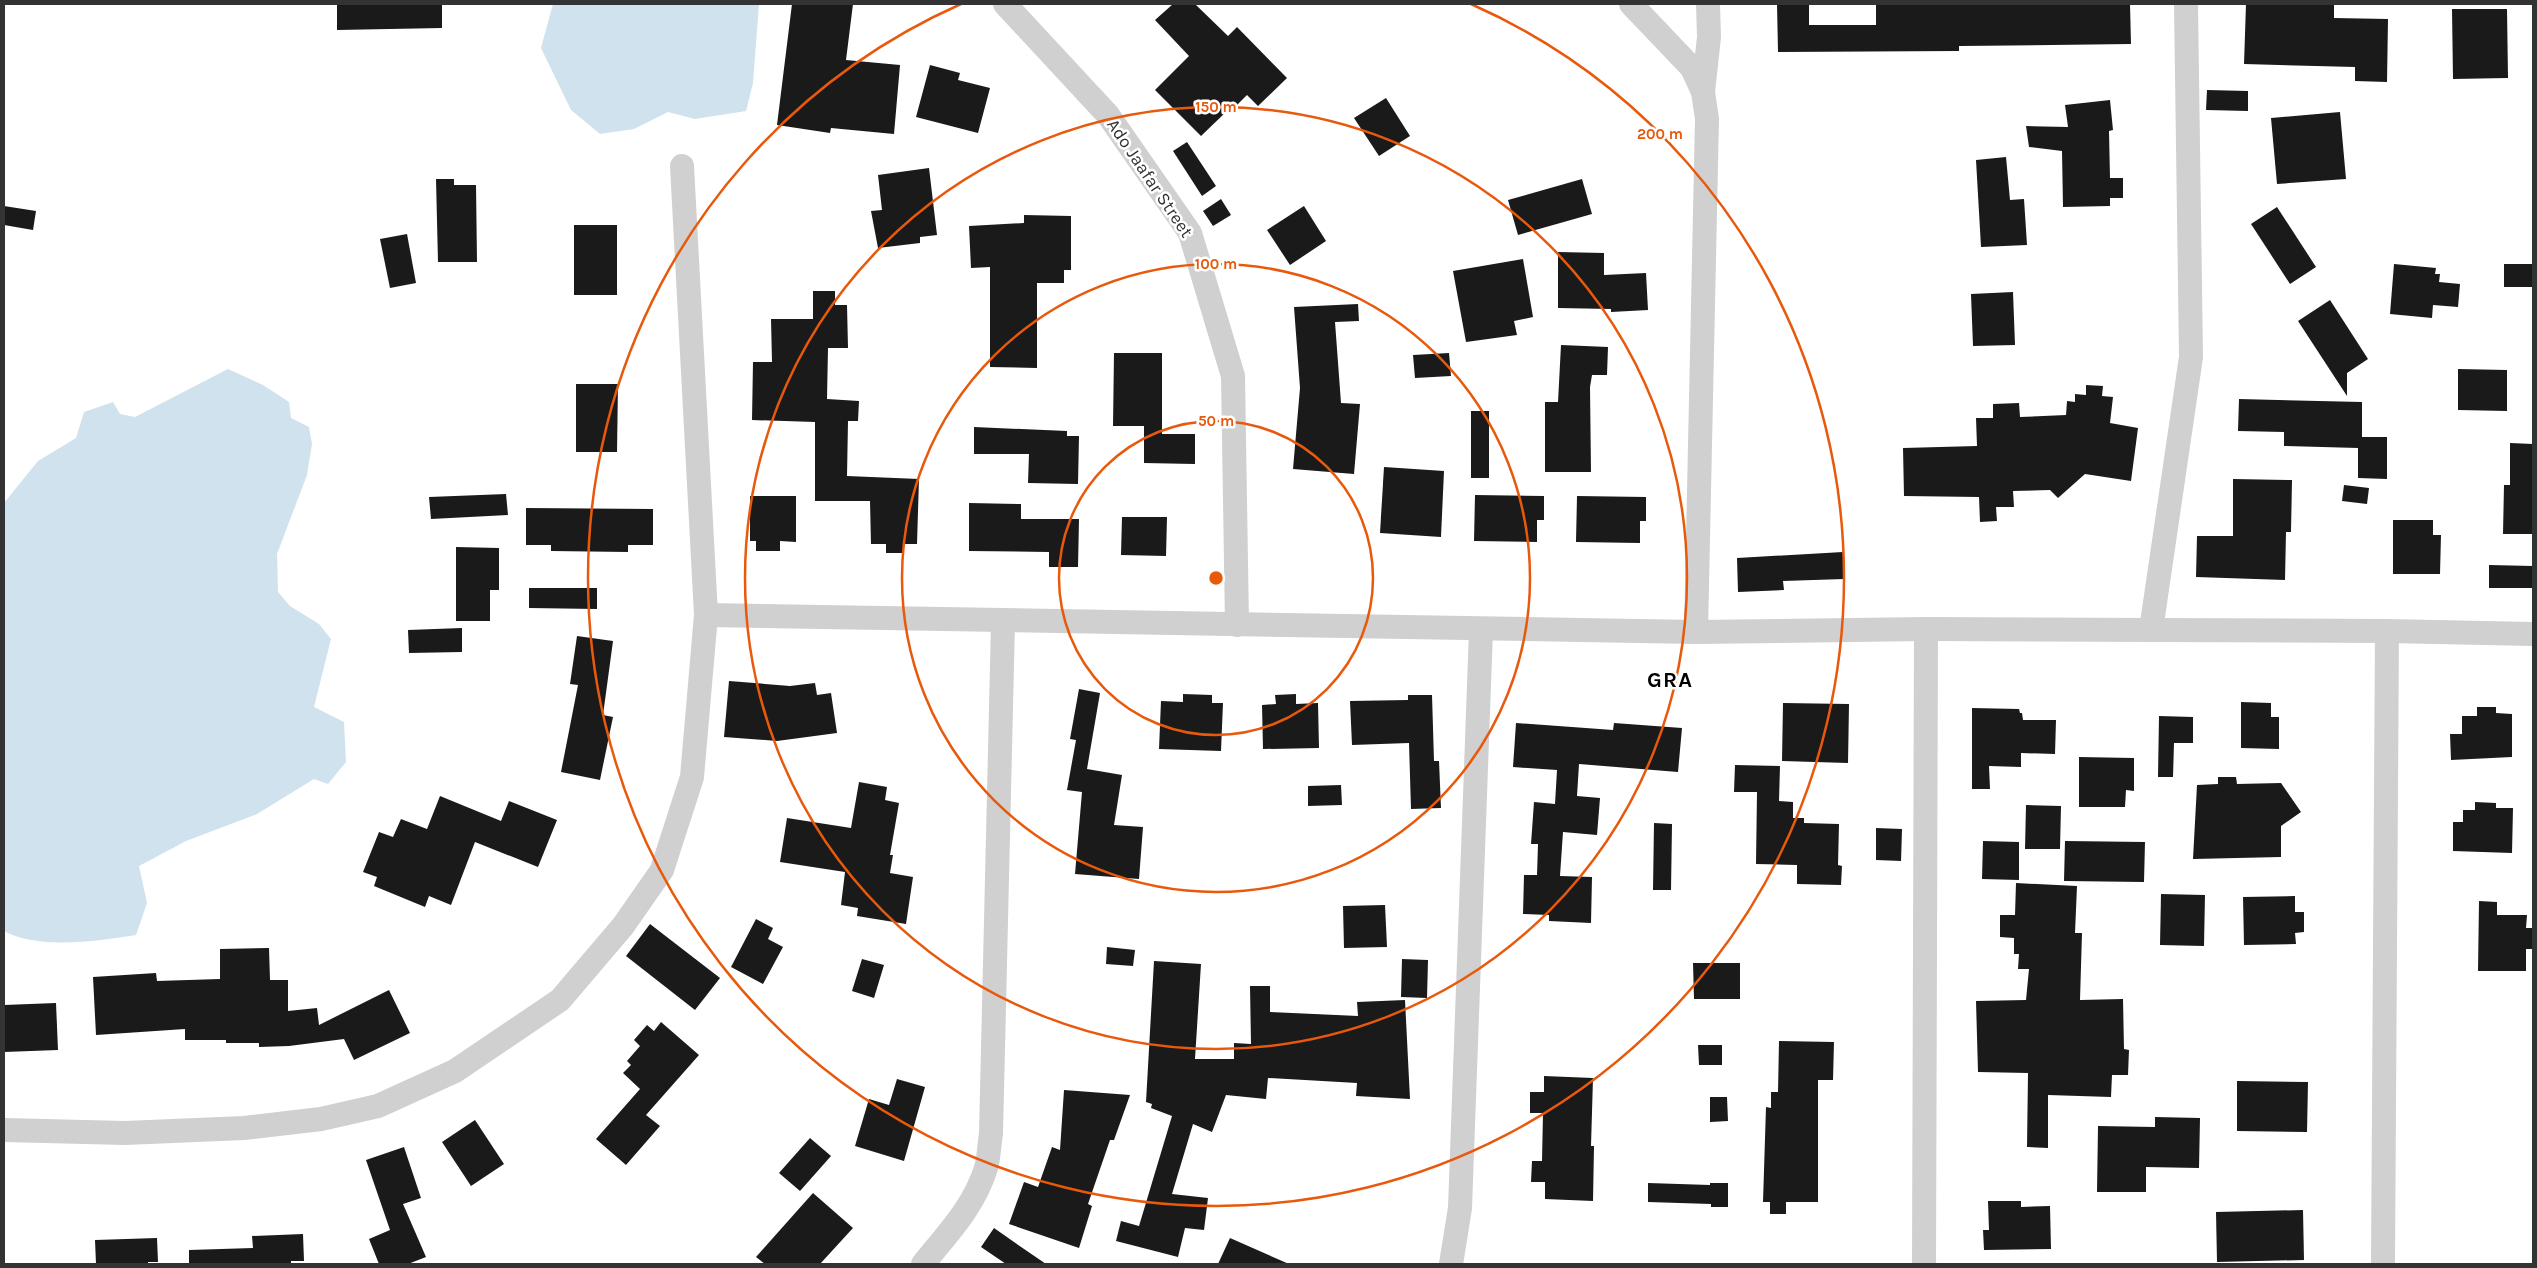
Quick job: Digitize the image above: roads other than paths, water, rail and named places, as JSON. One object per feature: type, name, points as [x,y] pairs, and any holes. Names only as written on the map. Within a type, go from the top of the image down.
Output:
[{"type":"street","name":"Ado Jaafar Street","points":[[1005,4],[1108,115],[1190,233],[1233,376],[1237,626]]},
{"type":"street","points":[[1631,4],[1692,68],[1703,92]]},
{"type":"street","points":[[1696,632],[1707,119],[1703,92],[1709,37],[1708,4]]},
{"type":"street","points":[[2151,630],[2191,356],[2186,4]]},
{"type":"street","points":[[4,1130],[125,1133],[244,1128],[321,1119],[378,1106],[455,1071],[560,1000],[623,926],[662,870],[692,777],[706,615],[682,166]]},
{"type":"street","points":[[706,615],[1480,630],[1696,632],[1926,629],[2387,631],[2533,634]]},
{"type":"street","points":[[922,1264],[962,1217],[975,1194],[986,1168],[991,1134],[1003,622]]},
{"type":"street","points":[[1924,1264],[1926,629]]},
{"type":"street","points":[[1451,1264],[1460,1208],[1480,630]]},
{"type":"street","points":[[2383,1264],[2387,631]]},
{"type":"water","points":[[553,4],[759,4],[753,83],[746,111],[695,119],[668,112],[634,129],[600,134],[571,110],[541,48]]},
{"type":"water","points":[[228,369],[263,385],[289,402],[291,418],[309,427],[312,444],[307,475],[277,554],[278,592],[290,606],[319,624],[331,639],[314,707],[344,722],[346,762],[328,784],[314,779],[257,814],[186,841],[139,866],[147,903],[136,935],[104,940],[69,942],[51,942],[18,937],[4,931],[4,503],[38,461],[76,438],[84,412],[113,402],[120,414],[135,417]]},
{"type":"district","name":"GRA","points":[[1670,679]]}]
